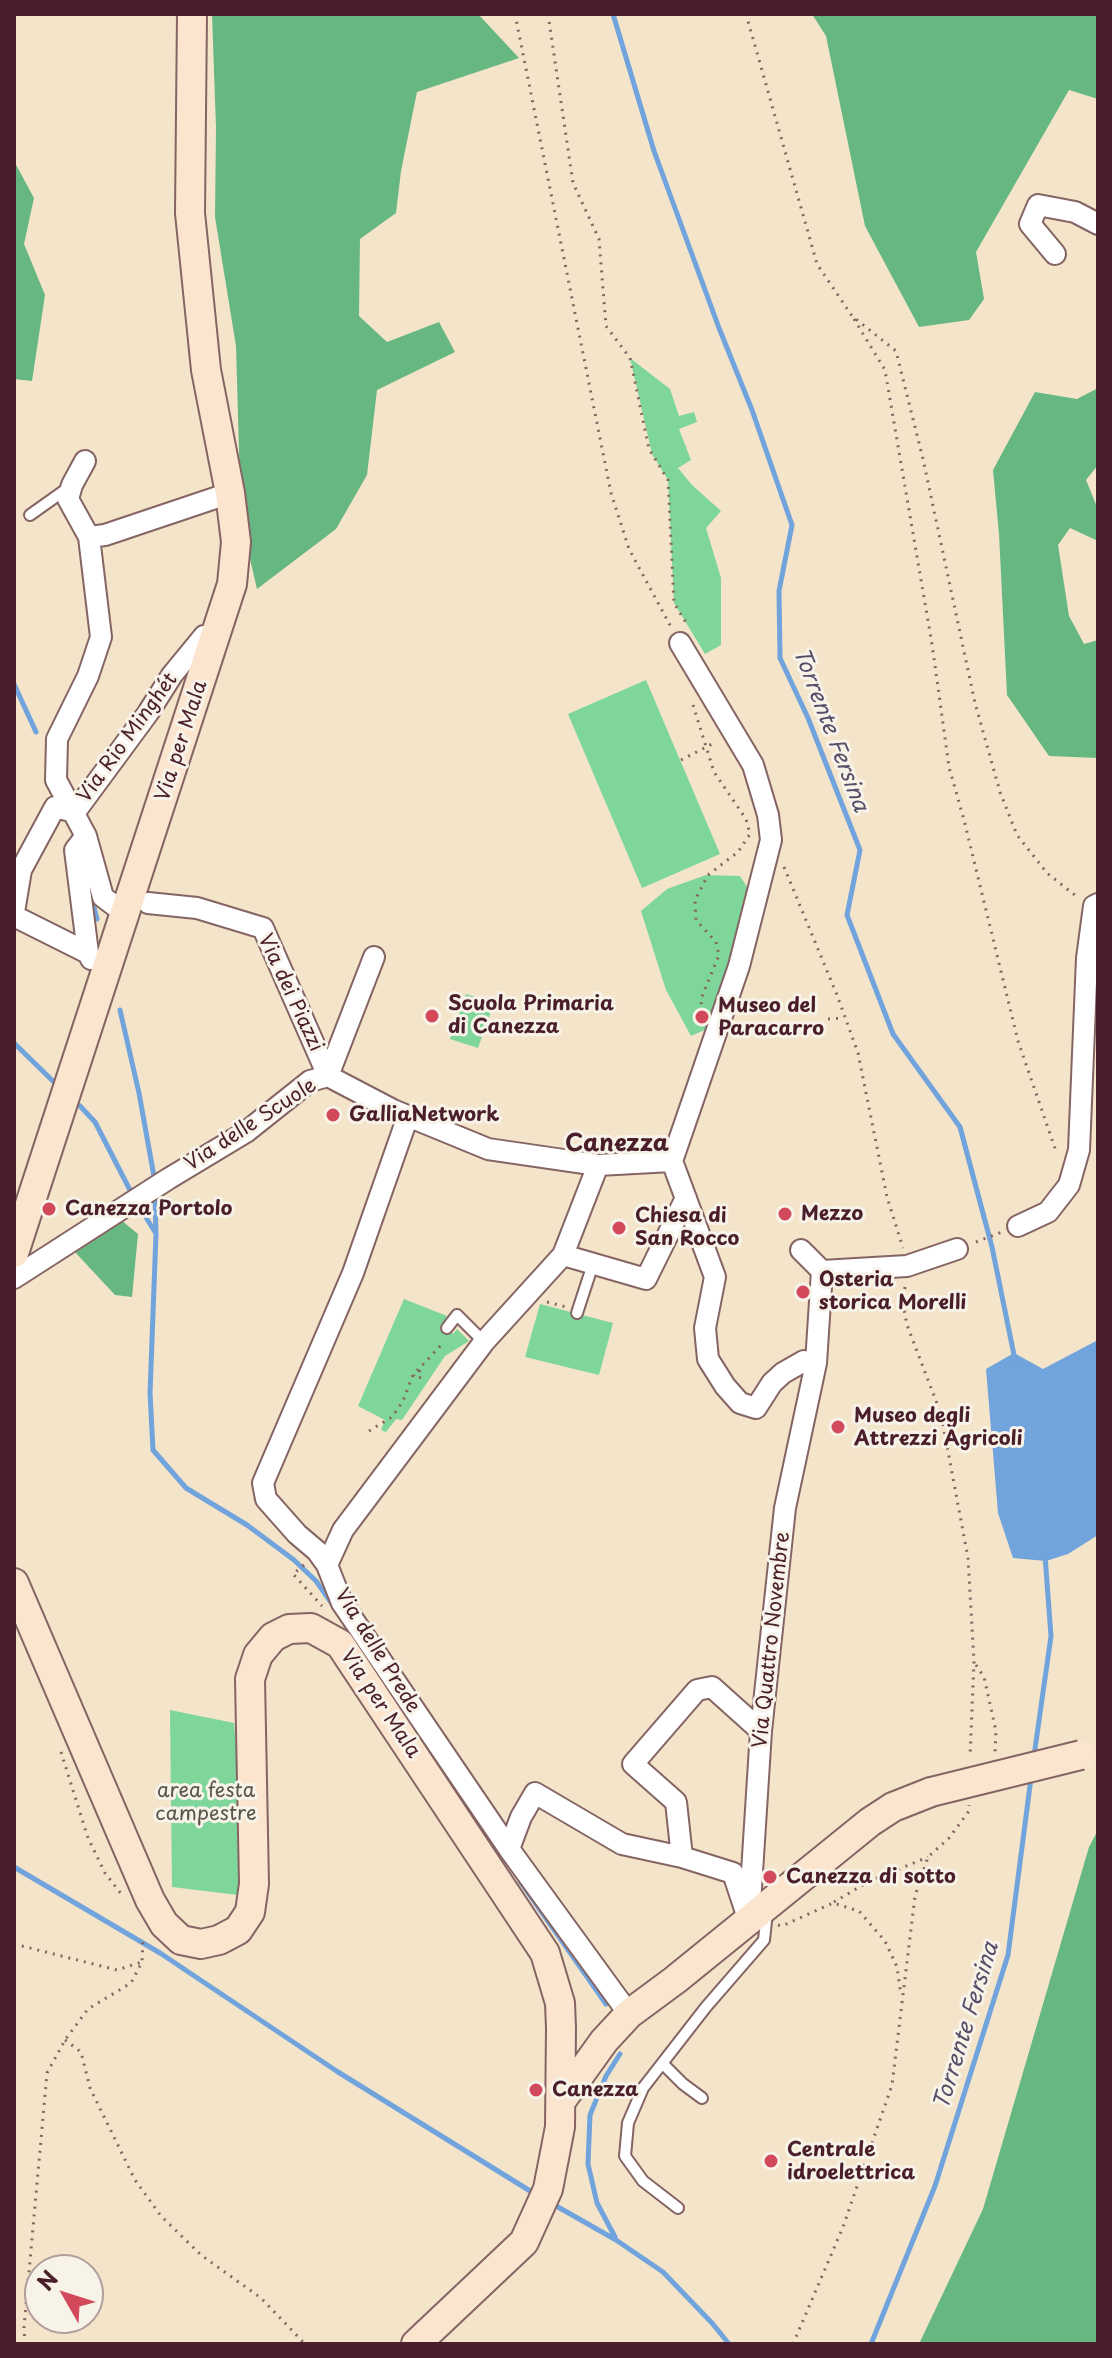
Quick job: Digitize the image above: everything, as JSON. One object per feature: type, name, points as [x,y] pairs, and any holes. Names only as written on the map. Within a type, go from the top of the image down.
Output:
[{"type":"main road","name":"Via per Mala","points":[[14,1253],[232,584],[236,542],[230,493],[206,370],[190,213],[192,14]]},
{"type":"main road","points":[[17,1595],[150,1900],[164,1924],[181,1940],[201,1944],[219,1940],[238,1930],[250,1912],[254,1884],[250,1679],[258,1655],[273,1637],[289,1629],[311,1628]]},
{"type":"main road","name":"Via per Mala","points":[[311,1628],[340,1644],[545,1953],[560,2003],[560,2127],[543,2202],[524,2242],[416,2344]]},
{"type":"main road","points":[[561,2101],[604,2041],[629,2014],[761,1915],[870,1822],[893,1807],[931,1792],[1090,1754]]},
{"type":"main road","points":[[561,2028],[604,2041]]},
{"type":"street","points":[[1055,254],[1030,224],[1038,205],[1075,212],[1098,224]]},
{"type":"street","points":[[85,461],[68,499],[89,537],[101,637],[88,676],[57,739],[56,780],[86,836],[103,897],[115,906]]},
{"type":"street","points":[[89,537],[105,535],[230,493]]},
{"type":"street","name":"Via Rio Minghét","points":[[75,812],[172,675],[204,636],[216,636]]},
{"type":"street","points":[[685,636],[733,733],[753,765],[768,815],[771,840],[739,966],[672,1161],[715,1277],[705,1328],[708,1359],[725,1386],[740,1403],[756,1408],[772,1383],[783,1373],[804,1361],[816,1363]]},
{"type":"street","points":[[75,812],[55,807],[21,870],[14,914],[88,953]]},
{"type":"street","points":[[86,836],[75,850],[88,953],[104,984]]},
{"type":"street","name":"Via dei Piazzi","points":[[148,903],[197,908],[263,928],[328,1076]]},
{"type":"street","points":[[1018,1226],[1048,1212],[1069,1185],[1079,1150],[1087,958],[1096,905]]},
{"type":"street","points":[[328,1076],[374,957]]},
{"type":"street","name":"Via delle Scuole","points":[[14,1278],[246,1132],[310,1081],[328,1076],[408,1116],[488,1149],[598,1165],[672,1161]]},
{"type":"street","points":[[318,1563],[317,1551],[266,1499],[263,1483],[353,1273],[408,1116]]},
{"type":"street","points":[[598,1165],[563,1255],[646,1279],[686,1198]]},
{"type":"street","points":[[801,1250],[822,1271],[907,1266],[957,1249]]},
{"type":"street","name":"Via delle Prede","points":[[563,1255],[484,1342],[318,1563],[509,1849],[629,2014]]},
{"type":"street","name":"Via Quattro Novembre","points":[[761,1915],[761,1731],[785,1508],[816,1363],[822,1271]]},
{"type":"street","points":[[682,1857],[676,1802],[633,1764],[697,1690],[712,1687],[761,1731]]},
{"type":"street","points":[[509,1849],[521,1817],[535,1793],[622,1844],[682,1857],[733,1873],[761,1915]]},
{"type":"lane","points":[[30,515],[72,485]]},
{"type":"lane","points":[[577,1312],[593,1264]]},
{"type":"lane","points":[[447,1333],[457,1315],[484,1342]]},
{"type":"lane","points":[[678,2208],[643,2181],[625,2156],[628,2123],[643,2088],[715,1996],[764,1940],[761,1915]]},
{"type":"lane","points":[[663,2064],[702,2098]]},
{"type":"path","points":[[515,14],[611,493],[629,549],[685,636]]},
{"type":"path","points":[[548,14],[573,183],[599,239],[606,326],[630,358],[649,449],[668,480],[674,603],[685,636]]},
{"type":"path","points":[[746,14],[817,264],[885,370],[932,644],[949,767],[1018,1041],[1069,1185]]},
{"type":"path","points":[[852,316],[896,351],[923,459],[975,703],[1000,792],[1017,835],[1047,873],[1091,908],[1096,905]]},
{"type":"path","points":[[693,705],[714,772],[746,819],[750,834],[738,852],[708,875],[695,900],[696,920],[716,942],[719,955],[701,999],[704,1030],[716,1037]]},
{"type":"path","points":[[681,760],[733,733]]},
{"type":"path","points":[[771,840],[794,886],[858,1053],[887,1197],[907,1266],[903,1305],[907,1325],[941,1414],[968,1558],[974,1662],[970,1757]]},
{"type":"path","points":[[828,1019],[845,1018]]},
{"type":"path","points":[[957,1249],[1018,1226]]},
{"type":"path","points":[[548,1302],[577,1312]]},
{"type":"path","points":[[369,1431],[392,1417],[403,1401],[413,1375],[447,1333]]},
{"type":"path","points":[[311,1628],[312,1615],[323,1607],[293,1574],[318,1563]]},
{"type":"path","points":[[974,1662],[984,1677],[996,1731],[995,1753]]},
{"type":"path","points":[[77,1729],[61,1739],[61,1758],[88,1838],[105,1873],[128,1903]]},
{"type":"path","points":[[969,1798],[969,1811]]},
{"type":"path","points":[[761,1915],[782,1926],[833,1903],[868,1882],[928,1857],[949,1838],[975,1801]]},
{"type":"path","points":[[793,2344],[843,2227],[892,2085],[915,1896],[928,1857]]},
{"type":"path","points":[[833,1903],[859,1911],[885,1941],[897,1967],[902,2003]]},
{"type":"path","points":[[25,2344],[29,2264],[47,2073],[65,2040],[88,2009],[131,1983],[142,1962],[143,1933]]},
{"type":"path","points":[[14,1944],[117,1970],[142,1962]]},
{"type":"path","points":[[65,2040],[81,2052],[90,2088],[135,2180],[161,2216],[201,2255],[261,2298],[305,2344]]},
{"type":"green space","points":[[212,14],[478,14],[519,58],[417,92],[396,213],[360,239],[359,316],[387,342],[439,322],[455,352],[377,390],[367,475],[336,529],[257,589],[241,520],[236,346],[215,217]]},
{"type":"green space","points":[[812,14],[1098,14],[1098,99],[1069,90],[976,252],[984,299],[969,320],[919,327],[865,226],[826,36]]},
{"type":"green space","points":[[14,161],[34,198],[24,244],[45,295],[32,381],[14,379]]},
{"type":"green space","points":[[630,358],[670,389],[679,416],[694,412],[697,422],[679,429],[691,460],[678,468],[721,511],[706,528],[721,578],[721,645],[705,654],[674,603],[668,480],[652,454]]},
{"type":"green space","points":[[1098,388],[1098,465],[1086,480],[1098,509],[1098,541],[1070,528],[1058,545],[1069,616],[1084,644],[1098,640],[1098,758],[1049,756],[1007,695],[993,470],[1035,392],[1077,399]]},
{"type":"green space","points":[[646,680],[720,854],[642,888],[568,714]]},
{"type":"green space","points":[[706,875],[740,876],[749,890],[709,1028],[691,1036],[666,990],[641,911],[667,889]]},
{"type":"green space","points":[[466,994],[494,1003],[478,1048],[450,1039]]},
{"type":"green space","points":[[121,1220],[138,1234],[132,1297],[115,1295],[74,1251]]},
{"type":"green space","points":[[404,1299],[447,1316],[442,1326],[453,1334],[457,1329],[469,1341],[445,1356],[402,1420],[396,1419],[386,1432],[381,1430],[385,1420],[358,1406]]},
{"type":"green space","points":[[540,1304],[613,1323],[599,1375],[525,1357]]},
{"type":"green space","name":"area festa campestre","points":[[170,1710],[234,1723],[242,1819],[238,1895],[172,1887]]},
{"type":"green space","points":[[1098,1830],[1098,2344],[919,2344],[983,2209],[1089,1847]]},
{"type":"water","points":[[1096,1341],[1098,1535],[1068,1554],[1046,1561],[1013,1558],[998,1513],[986,1369],[1014,1353],[1043,1369]]},
{"type":"waterway","name":"Torrente Fersina","points":[[613,14],[654,151],[792,525],[779,591],[780,658],[808,718],[860,850],[847,915],[893,1034],[960,1127],[992,1247],[1015,1360]]},
{"type":"waterway","points":[[14,684],[36,732]]},
{"type":"waterway","points":[[89,889],[97,919]]},
{"type":"waterway","points":[[120,1010],[155,1182]]},
{"type":"waterway","points":[[14,1043],[59,1087]]},
{"type":"waterway","points":[[80,1106],[95,1122],[132,1194]]},
{"type":"waterway","points":[[155,1196],[150,1393],[153,1450],[186,1488],[247,1525],[294,1560],[316,1581],[335,1608]]},
{"type":"waterway","points":[[137,1203],[155,1232]]},
{"type":"waterway","name":"Torrente Fersina","points":[[1034,1756],[1051,1636],[1045,1556]]},
{"type":"waterway","name":"Torrente Fersina","points":[[871,2344],[935,2186],[1008,1955],[1031,1778]]},
{"type":"waterway","points":[[14,1867],[160,1953],[338,2072],[535,2194]]},
{"type":"waterway","points":[[520,1881],[606,2004]]},
{"type":"waterway","points":[[615,2237],[597,2203],[588,2164],[590,2115],[606,2076],[620,2054]]},
{"type":"waterway","points":[[551,2203],[616,2240],[663,2272],[729,2344]]},
{"type":"place","name":"Scuola Primaria di Canezza","points":[[432,1016]]},
{"type":"place","name":"Museo del Paracarro","points":[[702,1017]]},
{"type":"place","name":"GalliaNetwork","points":[[333,1115]]},
{"type":"place","name":"Canezza Portolo","points":[[49,1209]]},
{"type":"place","name":"Mezzo","points":[[785,1214]]},
{"type":"place","name":"Chiesa di San Rocco","points":[[619,1228]]},
{"type":"place","name":"Osteria storica Morelli","points":[[803,1292]]},
{"type":"place","name":"Museo degli Attrezzi Agricoli","points":[[838,1427]]},
{"type":"place","name":"Canezza di sotto","points":[[770,1877]]},
{"type":"place","name":"Canezza","points":[[536,2090]]},
{"type":"place","name":"Centrale idroelettrica","points":[[771,2161]]},
{"type":"district","name":"Canezza","points":[[617,1144]]}]
